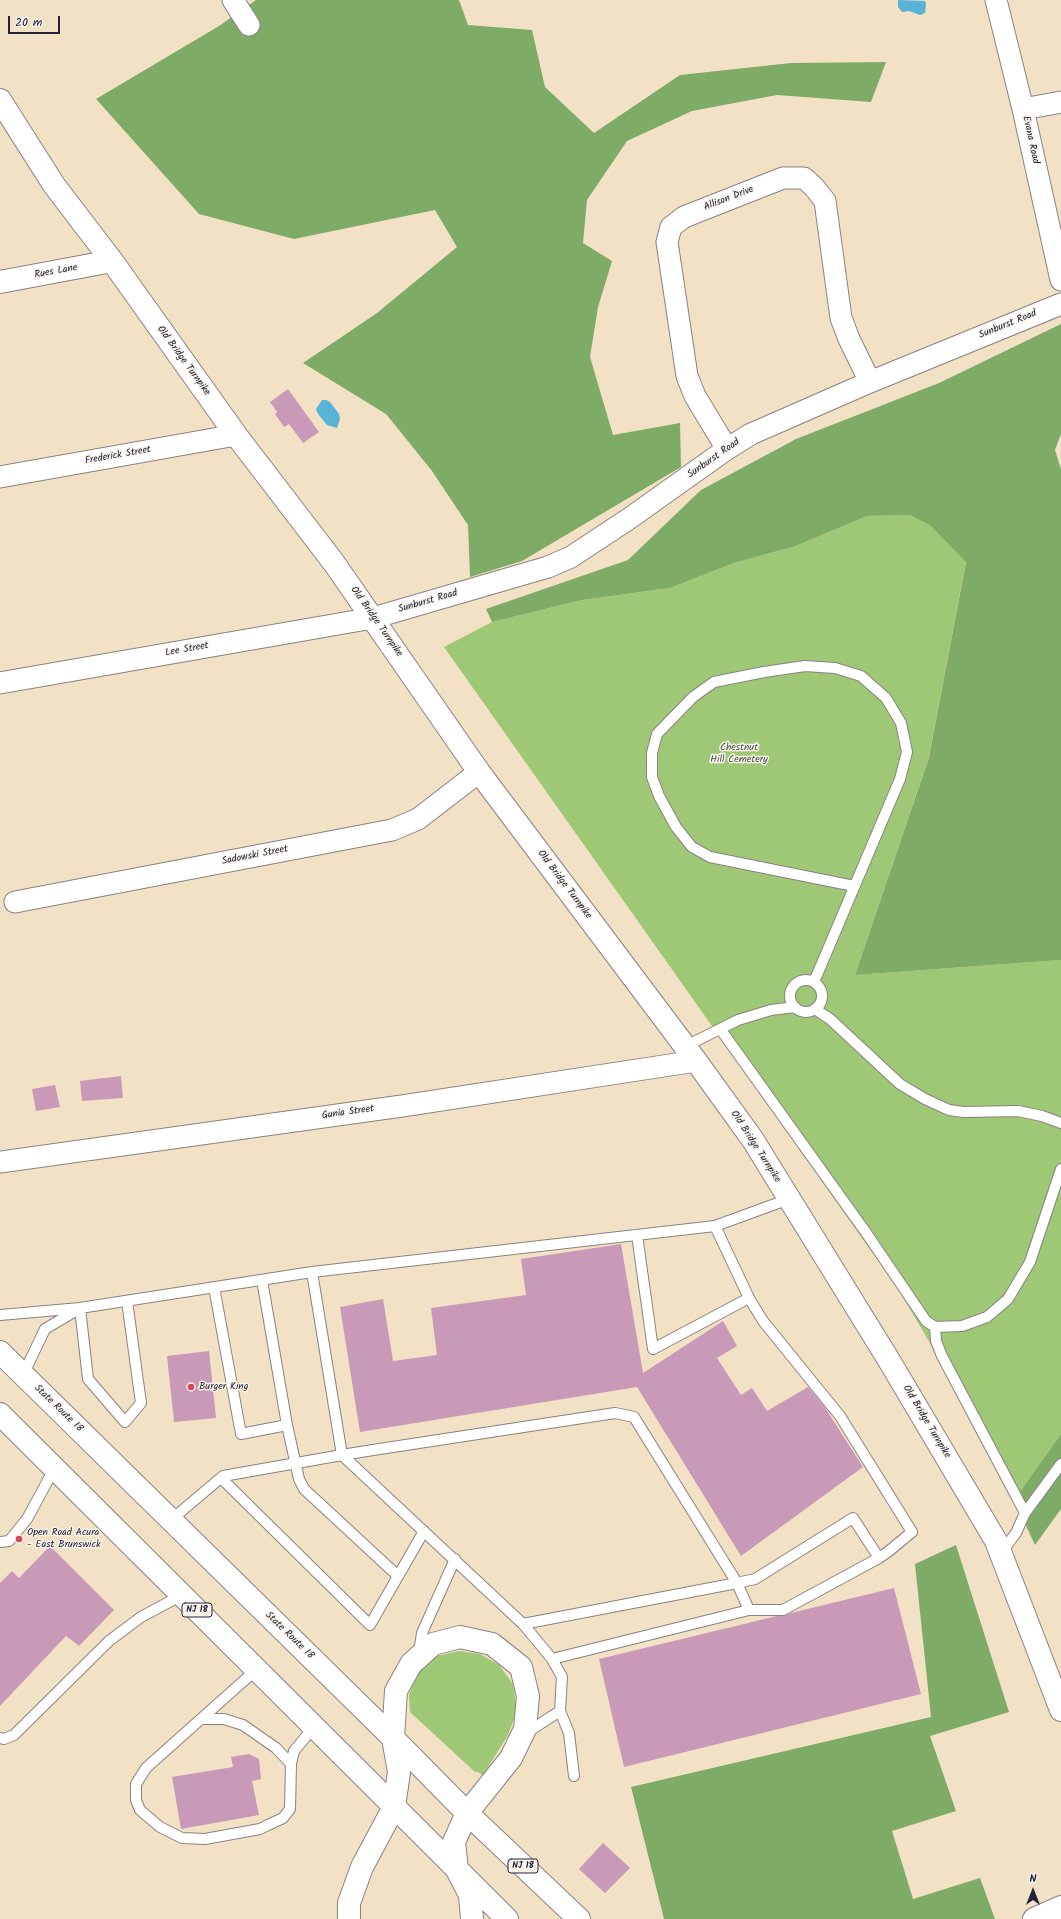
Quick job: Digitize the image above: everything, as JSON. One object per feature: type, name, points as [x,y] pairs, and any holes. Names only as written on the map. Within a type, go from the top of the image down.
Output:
[{"type":"main road","name":"Old Bridge Turnpike","points":[[0,100],[54,184],[112,261],[236,435],[334,563],[479,772],[691,1054],[752,1140],[890,1362],[996,1541],[1059,1699]]},
{"type":"main road","name":"Rues Lane","points":[[0,282],[112,261]]},
{"type":"main road","name":"State Route 18","points":[[0,1352],[467,1812],[579,1919]]},
{"type":"main road","name":"NJ 18","points":[[0,1414],[507,1919]]},
{"type":"main road","points":[[349,1919],[349,1903],[362,1867],[394,1807],[399,1772],[393,1738],[396,1691],[411,1664],[433,1644],[460,1637],[492,1644],[521,1667],[528,1696],[525,1729],[511,1758],[467,1812],[454,1842],[457,1870],[470,1895],[472,1919]]},
{"type":"main road","points":[[1034,1919],[1061,1906]]},
{"type":"street","points":[[233,0],[249,25]]},
{"type":"street","name":"Evana Road","points":[[996,0],[1023,109],[1061,280]]},
{"type":"street","points":[[1023,109],[1061,102]]},
{"type":"street","name":"Allison Drive","points":[[727,448],[695,396],[687,376],[667,242],[671,227],[684,217],[783,178],[804,178],[809,182],[825,201],[841,318],[849,339],[870,382]]},
{"type":"street","name":"Sunburst Road","points":[[373,618],[548,567],[571,556],[636,513],[727,448],[751,434],[870,382],[1061,304]]},
{"type":"street","name":"Frederick Street","points":[[0,477],[236,435]]},
{"type":"street","name":"Lee Street","points":[[0,683],[373,618]]},
{"type":"street","name":"Sadowski Street","points":[[15,902],[392,830],[418,819],[479,772]]},
{"type":"street","name":"Gunia Street","points":[[0,1162],[402,1106],[691,1054]]},
{"type":"lane","points":[[814,982],[900,779],[907,752],[901,723],[890,704],[886,698],[861,676],[835,668],[805,666],[714,682],[693,697],[657,734],[652,753],[652,777],[659,796],[676,827],[692,847],[710,857],[854,886]]},
{"type":"lane","points":[[805,980],[814,982],[821,990],[822,1000],[815,1009],[805,1012],[795,1006],[792,1002],[791,993],[796,984],[805,980]]},
{"type":"lane","points":[[691,1054],[721,1030],[738,1020],[760,1013],[795,1006]]},
{"type":"lane","points":[[815,1009],[830,1019],[900,1084],[925,1099],[949,1110],[964,1112],[1018,1111],[1042,1116],[1061,1123]]},
{"type":"lane","points":[[721,1030],[884,1257],[926,1321],[935,1327],[962,1326],[987,1317],[1008,1299],[1030,1262],[1061,1169]]},
{"type":"lane","points":[[0,1315],[80,1308],[312,1272],[715,1226],[789,1199]]},
{"type":"lane","points":[[552,1659],[749,1610],[783,1610],[879,1558],[912,1532],[840,1416],[763,1321],[748,1298],[715,1226]]},
{"type":"lane","points":[[637,1235],[653,1349],[748,1298]]},
{"type":"lane","points":[[312,1272],[342,1455],[523,1624],[552,1659],[562,1677],[560,1711],[569,1733],[574,1776]]},
{"type":"lane","points":[[262,1280],[287,1425],[295,1463],[304,1489],[398,1576]]},
{"type":"lane","points":[[214,1287],[241,1434],[287,1425]]},
{"type":"lane","points":[[80,1308],[88,1379],[125,1422],[141,1403],[127,1301]]},
{"type":"lane","points":[[23,1375],[45,1329],[80,1308]]},
{"type":"lane","points":[[935,1327],[936,1341],[942,1356],[1026,1513]]},
{"type":"lane","points":[[171,1520],[224,1476],[342,1455],[615,1413],[634,1417],[737,1583],[749,1610]]},
{"type":"lane","points":[[1001,1553],[1016,1532],[1026,1513],[1061,1464]]},
{"type":"lane","points":[[0,1542],[9,1541],[27,1519],[54,1469]]},
{"type":"lane","points":[[221,1478],[370,1625],[424,1531]]},
{"type":"lane","points":[[523,1624],[755,1579],[853,1518],[879,1558]]},
{"type":"lane","points":[[418,1657],[422,1633],[455,1559]]},
{"type":"lane","points":[[0,1738],[4,1739],[14,1735],[109,1641],[141,1617],[182,1595]]},
{"type":"lane","points":[[257,1669],[146,1768],[136,1784],[136,1800],[140,1810],[160,1827],[182,1838],[205,1839],[260,1829],[283,1818],[290,1809],[291,1764],[294,1751],[314,1727]]},
{"type":"lane","points":[[522,1736],[560,1711]]},
{"type":"lane","points":[[202,1719],[224,1718],[243,1725],[276,1748],[291,1764]]},
{"type":"green space","points":[[256,0],[459,0],[468,25],[532,30],[545,87],[594,133],[680,75],[791,63],[886,62],[871,102],[777,95],[692,111],[627,141],[587,200],[583,243],[612,261],[598,307],[590,357],[613,435],[680,423],[681,467],[522,561],[470,577],[468,525],[432,471],[386,414],[303,363],[377,313],[457,247],[435,210],[294,239],[199,214],[96,99],[219,26]]},
{"type":"green space","points":[[1061,324],[1061,434],[1055,450],[1061,469],[1061,960],[855,975],[929,757],[966,562],[930,525],[910,515],[867,516],[796,546],[734,563],[670,588],[582,600],[492,622],[486,609],[628,560],[701,490],[796,439],[939,383]]},
{"type":"green space","name":"Chestnut Hill Cemetery","points":[[910,515],[930,524],[966,561],[929,756],[855,975],[1061,960],[1061,1434],[1014,1500],[985,1436],[898,1289],[444,647],[492,622],[582,600],[670,588],[734,563],[796,546],[867,516]]},
{"type":"green space","points":[[1061,1434],[1061,1509],[1035,1545],[1014,1500]]},
{"type":"green space","points":[[956,1545],[1009,1712],[930,1736],[956,1811],[892,1831],[913,1899],[980,1878],[995,1919],[664,1919],[631,1787],[931,1717],[915,1564]]},
{"type":"green space","points":[[459,1651],[480,1654],[499,1665],[513,1684],[517,1711],[508,1735],[483,1775],[476,1771],[476,1773],[410,1712],[409,1695],[417,1672],[437,1656]]},
{"type":"water","points":[[898,0],[925,1],[925,13],[920,15],[909,11],[902,12],[898,7]]},
{"type":"water","points":[[322,400],[330,402],[339,414],[340,419],[337,428],[327,425],[318,414],[316,409]]},
{"type":"building","points":[[288,389],[319,432],[303,443],[289,424],[284,427],[275,414],[277,412],[270,402]]},
{"type":"building","points":[[121,1076],[123,1098],[82,1101],[80,1081]]},
{"type":"building","points":[[55,1085],[60,1107],[36,1111],[32,1089]]},
{"type":"building","points":[[621,1244],[643,1373],[723,1321],[737,1346],[717,1358],[741,1395],[752,1388],[767,1411],[808,1387],[824,1406],[863,1467],[741,1556],[637,1387],[360,1432],[340,1307],[383,1299],[393,1361],[437,1355],[431,1308],[526,1295],[521,1259]]},
{"type":"building","name":"Burger King","points":[[209,1351],[216,1418],[174,1422],[167,1356]]},
{"type":"building","points":[[50,1546],[114,1610],[79,1646],[66,1636],[0,1706],[0,1583],[12,1571],[19,1578]]},
{"type":"building","points":[[894,1588],[921,1694],[624,1767],[599,1659],[777,1616],[783,1616]]},
{"type":"building","points":[[249,1754],[259,1759],[261,1779],[252,1781],[259,1815],[181,1829],[172,1777],[233,1767],[231,1757]]},
{"type":"building","points":[[603,1843],[630,1868],[605,1893],[579,1869]]},
{"type":"place","name":"Burger King","points":[[191,1387]]},
{"type":"place","name":"Open Road Acura - East Brunswick","points":[[19,1539]]}]
